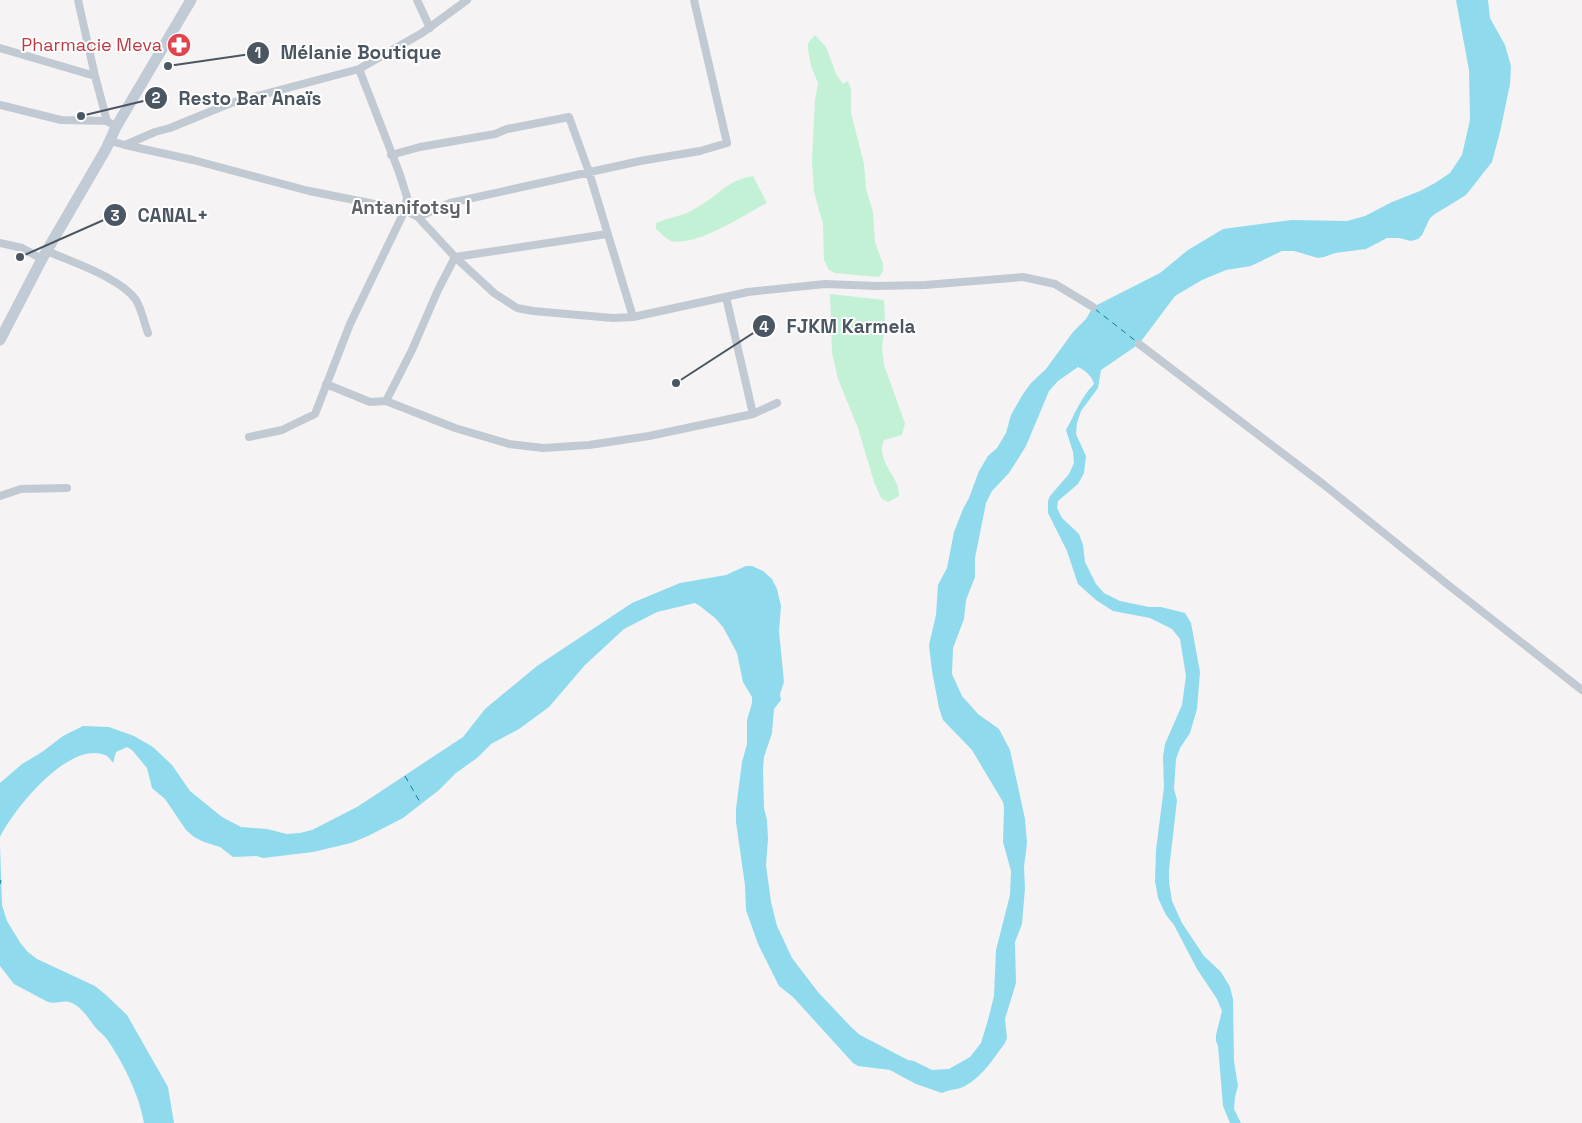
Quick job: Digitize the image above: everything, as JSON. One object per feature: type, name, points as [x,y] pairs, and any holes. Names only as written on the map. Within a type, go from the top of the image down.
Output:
[{"type":"main road","points":[[0,340],[44,255],[110,141],[112,124],[191,0]]},
{"type":"street","points":[[0,105],[60,120],[112,124],[95,76],[78,0]]},
{"type":"street","points":[[417,0],[430,28]]},
{"type":"street","points":[[125,145],[231,103],[359,69],[430,28],[467,0]]},
{"type":"street","points":[[418,217],[450,203],[640,161],[700,151],[727,143],[694,0]]},
{"type":"street","points":[[0,48],[95,76]]},
{"type":"street","points":[[250,437],[282,430],[314,414],[350,324],[405,210],[407,197],[359,69]]},
{"type":"street","points":[[391,155],[420,147],[495,134],[507,129],[569,117],[589,172],[634,317]]},
{"type":"street","points":[[110,141],[193,160],[309,191],[405,210],[418,217],[455,257],[494,292],[518,308],[533,311],[613,318],[634,317],[748,292],[825,284],[905,286],[1024,277],[1055,284],[1093,307]]},
{"type":"street","points":[[455,257],[607,234]]},
{"type":"street","points":[[0,243],[44,255],[110,280],[124,288],[140,307],[148,334]]},
{"type":"street","points":[[386,401],[455,257]]},
{"type":"street","points":[[726,297],[753,414]]},
{"type":"street","points":[[1139,344],[1323,484],[1582,690]]},
{"type":"street","points":[[326,384],[370,402],[386,401],[455,428],[509,444],[543,448],[588,445],[649,436],[753,414],[777,403]]},
{"type":"street","points":[[0,496],[21,489],[67,488]]},
{"type":"green space","points":[[815,35],[826,47],[836,74],[843,84],[848,81],[851,89],[851,113],[864,164],[866,189],[873,212],[875,242],[883,264],[883,271],[879,277],[835,273],[829,270],[824,260],[823,224],[814,192],[812,161],[815,100],[818,83],[811,66],[808,43]]},
{"type":"green space","points":[[753,176],[767,203],[733,222],[707,235],[682,242],[671,241],[656,229],[656,223],[691,211],[736,181]]},
{"type":"green space","points":[[830,294],[884,300],[885,323],[882,348],[884,365],[905,423],[902,435],[884,440],[882,448],[885,462],[896,482],[899,496],[888,502],[881,498],[874,482],[858,428],[838,379],[832,353]]},
{"type":"water","points":[[1456,0],[1488,0],[1490,18],[1505,45],[1511,66],[1510,84],[1492,162],[1466,195],[1430,218],[1418,239],[1411,241],[1387,238],[1366,249],[1335,253],[1318,258],[1294,251],[1282,251],[1251,266],[1226,270],[1202,280],[1175,296],[1139,344],[1101,370],[1098,388],[1081,411],[1077,423],[1076,434],[1086,456],[1084,473],[1078,484],[1058,501],[1057,508],[1062,518],[1079,534],[1083,545],[1085,562],[1096,584],[1104,593],[1120,601],[1149,607],[1161,607],[1185,613],[1191,623],[1200,672],[1197,709],[1190,733],[1180,748],[1176,759],[1174,789],[1177,800],[1169,882],[1172,901],[1182,923],[1204,956],[1221,972],[1230,987],[1233,999],[1234,1061],[1238,1086],[1234,1109],[1241,1123],[1230,1123],[1223,1106],[1216,1041],[1222,1011],[1174,925],[1166,915],[1158,898],[1155,881],[1156,850],[1164,787],[1163,757],[1165,744],[1182,705],[1186,676],[1180,639],[1172,629],[1150,618],[1113,611],[1096,600],[1078,584],[1067,551],[1048,513],[1050,496],[1069,474],[1074,463],[1073,452],[1066,430],[1082,400],[1094,384],[1088,374],[1078,367],[1058,381],[1049,391],[1026,446],[1009,473],[992,491],[986,503],[975,558],[975,577],[966,600],[964,619],[953,648],[952,674],[962,696],[978,714],[999,729],[1010,750],[1025,819],[1027,843],[1024,867],[1025,888],[1022,924],[1015,942],[1016,983],[1005,1019],[1007,1038],[992,1061],[982,1072],[962,1087],[942,1093],[916,1084],[890,1070],[858,1066],[853,1063],[793,997],[779,986],[758,944],[746,910],[745,885],[736,822],[742,762],[747,744],[747,720],[752,697],[743,682],[737,653],[723,627],[715,618],[695,603],[657,612],[624,629],[585,665],[549,707],[519,729],[491,744],[439,790],[403,818],[351,843],[313,852],[263,858],[257,856],[233,857],[220,847],[194,837],[186,830],[165,799],[152,788],[147,768],[132,750],[127,747],[116,752],[113,763],[105,755],[91,753],[75,758],[59,767],[29,795],[0,837],[0,783],[22,764],[63,736],[83,726],[109,727],[134,736],[153,747],[172,765],[190,791],[222,817],[241,827],[267,829],[287,834],[312,830],[357,807],[463,737],[485,709],[537,666],[632,603],[680,583],[726,575],[746,566],[752,566],[763,571],[772,579],[777,589],[781,606],[779,631],[784,682],[780,694],[781,700],[774,709],[772,733],[764,757],[763,769],[764,808],[768,839],[766,865],[771,902],[777,926],[792,958],[818,992],[860,1035],[932,1070],[949,1069],[970,1057],[981,1043],[994,996],[996,950],[1010,895],[1011,871],[1003,842],[1003,802],[972,750],[943,720],[932,671],[929,645],[936,615],[938,585],[947,568],[954,532],[979,471],[1006,433],[1011,415],[1023,394],[1031,383],[1046,369],[1073,332],[1086,319],[1093,307],[1160,273],[1188,250],[1223,229],[1292,220],[1347,221],[1365,216],[1392,202],[1420,191],[1450,173],[1462,155],[1470,120],[1469,70]]},
{"type":"water","points":[[0,844],[2,905],[7,921],[21,944],[37,959],[95,986],[127,1015],[168,1087],[174,1123],[144,1123],[130,1079],[106,1038],[86,1014],[70,1002],[48,1002],[14,984],[0,966]]},
{"type":"ferry route","points":[[1095,309],[1137,342]]},
{"type":"ferry route","points":[[405,776],[421,804]]},
{"type":"ferry route","points":[[0,884],[1,880]]},
{"type":"place","name":"Pharmacie Meva","points":[[179,45]]},
{"type":"place","name":"Mélanie Boutique","points":[[168,66]]},
{"type":"place","name":"Resto Bar Anaïs","points":[[81,116]]},
{"type":"place","name":"CANAL+","points":[[20,257]]},
{"type":"place","name":"FJKM Karmela","points":[[676,383]]},
{"type":"district","name":"Antanifotsy I","points":[[411,207]]}]
